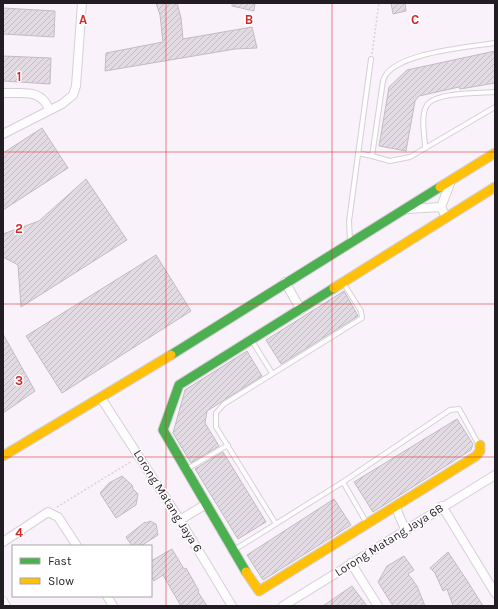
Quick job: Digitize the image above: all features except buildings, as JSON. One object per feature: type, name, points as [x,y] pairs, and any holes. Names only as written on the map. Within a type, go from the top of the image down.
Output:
[{"type":"street","points":[[3,134],[49,109],[62,104],[73,95],[76,86],[82,3]]},
{"type":"street","points":[[3,93],[36,94],[45,100],[49,109]]},
{"type":"street","points":[[3,456],[101,398],[285,282],[495,153]]},
{"type":"street","points":[[446,217],[441,207],[451,180]]},
{"type":"street","points":[[480,445],[480,451],[476,456],[367,522],[259,591],[256,589],[163,430],[179,385],[301,310],[342,282],[495,187]]},
{"type":"street","points":[[404,209],[441,207]]},
{"type":"street","points":[[285,282],[301,310]]},
{"type":"street","name":"Lorong Matang Jaya 6","points":[[101,398],[180,520],[232,606]]},
{"type":"street","name":"Lorong Matang Jaya 6B","points":[[283,606],[442,506],[495,475]]},
{"type":"street","points":[[180,520],[206,504]]},
{"type":"street","points":[[395,506],[405,529]]},
{"type":"street","points":[[442,506],[495,593]]},
{"type":"street","points":[[3,542],[48,512],[58,517],[76,545]]},
{"type":"street","points":[[351,563],[378,606]]},
{"type":"street","points":[[108,597],[113,606]]},
{"type":"street","points":[[3,601],[6,606]]},
{"type":"lane","points":[[372,156],[384,75],[389,70],[422,56],[495,43]]},
{"type":"lane","points":[[350,243],[349,221],[371,59]]},
{"type":"lane","points":[[425,148],[424,114],[427,105],[436,98],[463,94],[495,92]]},
{"type":"lane","points":[[358,153],[390,161],[410,157],[495,107]]},
{"type":"lane","points":[[276,524],[216,427],[216,413],[224,404],[362,318],[361,311],[342,282]]},
{"type":"lane","points":[[252,340],[272,373]]},
{"type":"lane","points":[[234,550],[343,482],[455,409],[459,409],[480,445]]},
{"type":"lane","points":[[186,469],[228,445]]},
{"type":"lane","points":[[343,482],[367,522]]},
{"type":"path","points":[[371,59],[378,3]]},
{"type":"path","points":[[48,512],[139,456]]},
{"type":"traffic: fast","points":[[171,355],[440,187]]},
{"type":"traffic: fast","points":[[246,572],[163,430],[179,385],[334,288]]},
{"type":"traffic: slow","points":[[440,187],[495,153]]},
{"type":"traffic: slow","points":[[334,288],[495,187]]},
{"type":"traffic: slow","points":[[3,456],[171,355]]},
{"type":"traffic: slow","points":[[246,572],[259,591],[476,456],[480,451],[480,445]]}]
